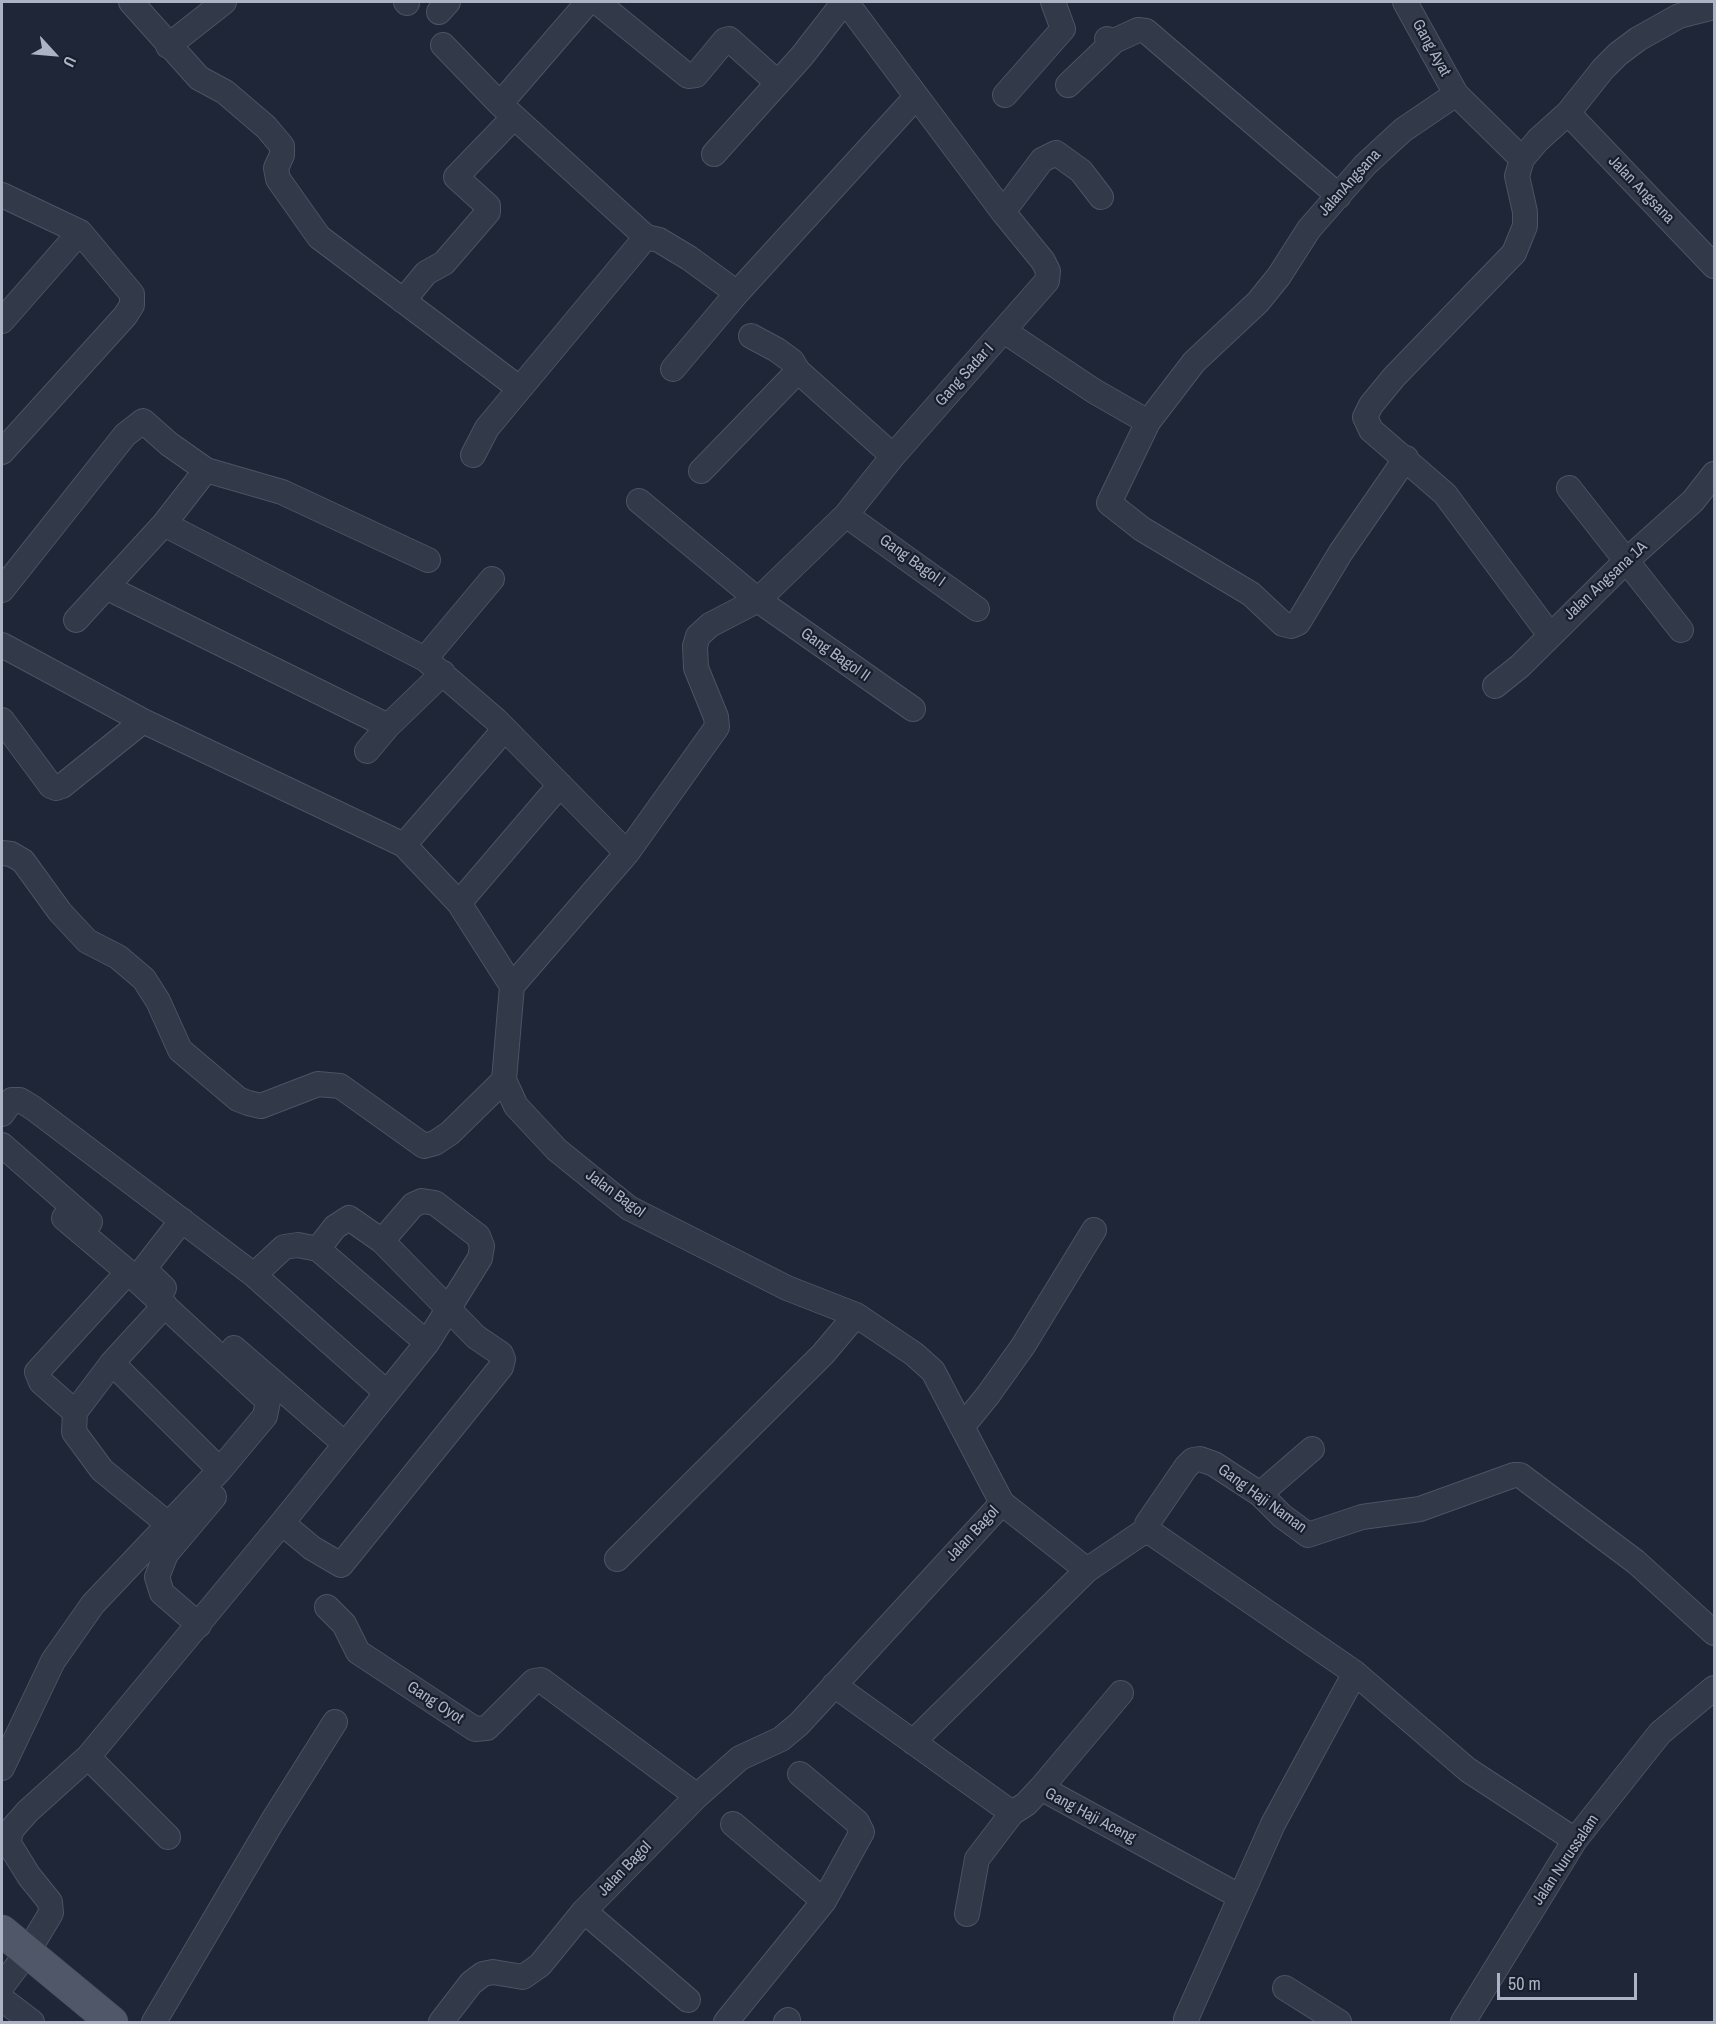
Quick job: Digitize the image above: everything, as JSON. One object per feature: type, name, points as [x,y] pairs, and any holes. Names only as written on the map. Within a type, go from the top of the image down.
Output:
[{"type":"main road","points":[[2,1931],[98,2018]]},
{"type":"street","points":[[131,2],[168,46],[200,78],[225,92],[266,127],[282,146],[282,154],[276,168],[278,179],[319,237],[519,388]]},
{"type":"street","points":[[168,46],[224,2]]},
{"type":"street","points":[[403,301],[426,273],[444,263],[488,212],[488,206],[457,178],[457,175],[588,2]]},
{"type":"street","points":[[597,2],[688,76],[696,75],[725,40],[729,39],[778,83]]},
{"type":"street","points":[[714,154],[778,83],[845,2]]},
{"type":"street","name":"Gang Sadar I","points":[[627,853],[711,734],[716,717],[696,668],[694,646],[698,636],[710,625],[758,600],[846,515],[893,456],[1047,281],[1048,271],[845,2]]},
{"type":"street","points":[[1005,95],[1063,29],[1053,2]]},
{"type":"street","name":"Gang Ayat","points":[[1405,2],[1456,94]]},
{"type":"street","points":[[1550,635],[1445,494],[1371,430],[1365,417],[1371,405],[1394,377],[1514,253],[1525,226],[1525,212],[1517,176],[1522,159],[1538,140],[1568,113],[1603,69],[1638,39],[1679,16],[1712,5]]},
{"type":"street","points":[[1068,85],[1110,40],[1138,30],[1153,36],[1339,196]]},
{"type":"street","points":[[443,45],[507,111],[646,237],[659,240],[689,258],[737,293]]},
{"type":"street","points":[[1456,94],[1522,159]]},
{"type":"street","name":"JalanAngsana","points":[[1406,458],[1341,552],[1298,623],[1291,626],[1283,624],[1251,594],[1142,529],[1109,503],[1148,422],[1194,362],[1272,285],[1309,229],[1383,146],[1456,94]]},
{"type":"street","points":[[673,369],[737,293],[916,97]]},
{"type":"street","name":"Jalan Angsana","points":[[1568,113],[1714,264]]},
{"type":"street","points":[[1003,212],[1042,160],[1056,153],[1081,171],[1101,197]]},
{"type":"street","points":[[2,196],[80,232],[132,294],[132,305],[125,316],[2,452]]},
{"type":"street","points":[[2,321],[80,232]]},
{"type":"street","points":[[473,454],[487,428],[646,237]]},
{"type":"street","points":[[1004,331],[1094,391],[1148,422]]},
{"type":"street","points":[[751,336],[792,361],[798,370],[893,456]]},
{"type":"street","points":[[701,471],[798,370]]},
{"type":"street","points":[[2,590],[125,435],[143,421],[169,444],[206,470],[282,492],[428,560]]},
{"type":"street","points":[[76,620],[108,588],[164,524],[206,470]]},
{"type":"street","name":"Jalan Angsana 1A","points":[[1495,686],[1520,666],[1626,561],[1693,501],[1714,474]]},
{"type":"street","points":[[1569,488],[1681,630]]},
{"type":"street","name":"Gang Bagol II","points":[[639,501],[758,600],[913,709]]},
{"type":"street","name":"Gang Bagol I","points":[[846,515],[977,609]]},
{"type":"street","points":[[2,853],[11,854],[23,861],[60,912],[87,941],[118,957],[144,979],[158,1001],[180,1050],[238,1099],[261,1107],[318,1084],[340,1086],[424,1146],[435,1143],[450,1133],[504,1080],[512,986],[627,853],[504,730],[434,666],[164,524]]},
{"type":"street","points":[[368,751],[434,666],[492,579]]},
{"type":"street","points":[[108,588],[388,726]]},
{"type":"street","points":[[2,645],[143,721],[404,845],[459,903],[512,986]]},
{"type":"street","points":[[2,720],[51,786],[56,788],[62,786],[143,721]]},
{"type":"street","points":[[404,845],[504,730]]},
{"type":"street","points":[[459,903],[560,785]]},
{"type":"street","name":"Jalan Bagol","points":[[441,2022],[471,1983],[483,1974],[493,1972],[514,1977],[531,1973],[550,1955],[584,1911],[697,1796],[740,1758],[790,1732],[1002,1503],[933,1371],[878,1327],[856,1315],[787,1288],[629,1208],[557,1150],[536,1129],[516,1106],[504,1080]]},
{"type":"street","points":[[2,1114],[12,1100],[20,1100],[254,1275],[386,1392]]},
{"type":"street","points":[[2,1144],[136,1270],[165,1305],[268,1401],[265,1416],[220,1470],[93,1604],[53,1661],[2,1768]]},
{"type":"street","points":[[2,1986],[27,1953],[48,1919],[50,1902],[29,1876],[9,1842],[12,1829],[28,1811],[88,1757],[282,1523],[427,1343],[480,1258],[482,1246],[477,1236],[435,1203],[422,1201],[413,1205],[382,1241]]},
{"type":"street","points":[[64,1218],[136,1270],[345,1444]]},
{"type":"street","points":[[282,1523],[312,1548],[340,1565],[501,1366],[501,1354],[476,1337],[382,1241],[349,1218],[335,1227],[318,1249]]},
{"type":"street","points":[[75,1412],[41,1382],[37,1372],[182,1220]]},
{"type":"street","points":[[962,1427],[1023,1346],[1094,1230]]},
{"type":"street","points":[[254,1275],[289,1245],[318,1249],[427,1343]]},
{"type":"street","points":[[165,1305],[112,1363],[75,1412],[74,1432],[102,1470],[168,1524]]},
{"type":"street","points":[[617,1559],[823,1354],[856,1315]]},
{"type":"street","points":[[112,1363],[220,1470]]},
{"type":"street","points":[[199,1625],[162,1593],[157,1577],[159,1567],[166,1554],[297,1402]]},
{"type":"street","points":[[1260,1494],[1312,1449]]},
{"type":"street","name":"Gang Haji Naman","points":[[1146,1532],[1148,1524],[1160,1505],[1193,1460],[1208,1461],[1260,1494],[1293,1526],[1302,1532],[1312,1534],[1362,1517],[1420,1509],[1514,1475],[1520,1475],[1636,1562],[1714,1633]]},
{"type":"street","points":[[1002,1503],[1087,1570]]},
{"type":"street","points":[[913,1742],[1087,1570],[1146,1532],[1153,1534],[1355,1673],[1468,1770],[1575,1840]]},
{"type":"street","name":"Gang Oyot","points":[[327,1607],[344,1624],[358,1652],[475,1729],[487,1728],[534,1681],[541,1680],[697,1796]]},
{"type":"street","points":[[1186,2019],[1273,1824],[1355,1673]]},
{"type":"street","points":[[834,1685],[1012,1813]]},
{"type":"street","name":"Jalan Nurussalam","points":[[1463,2022],[1575,1840],[1660,1732],[1714,1688]]},
{"type":"street","points":[[1041,1788],[1121,1693]]},
{"type":"street","points":[[154,2022],[272,1822],[335,1722]]},
{"type":"street","points":[[88,1757],[168,1837]]},
{"type":"street","points":[[726,2022],[824,1901],[862,1832],[861,1826],[800,1774]]},
{"type":"street","name":"Gang Haji Aceng","points":[[967,1914],[977,1859],[1012,1813],[1041,1788],[1239,1896]]},
{"type":"street","points":[[733,1824],[824,1901]]},
{"type":"street","points":[[584,1911],[688,2000]]},
{"type":"street","points":[[1285,1988],[1339,2022]]},
{"type":"street","points":[[2,1999],[32,2022]]}]
